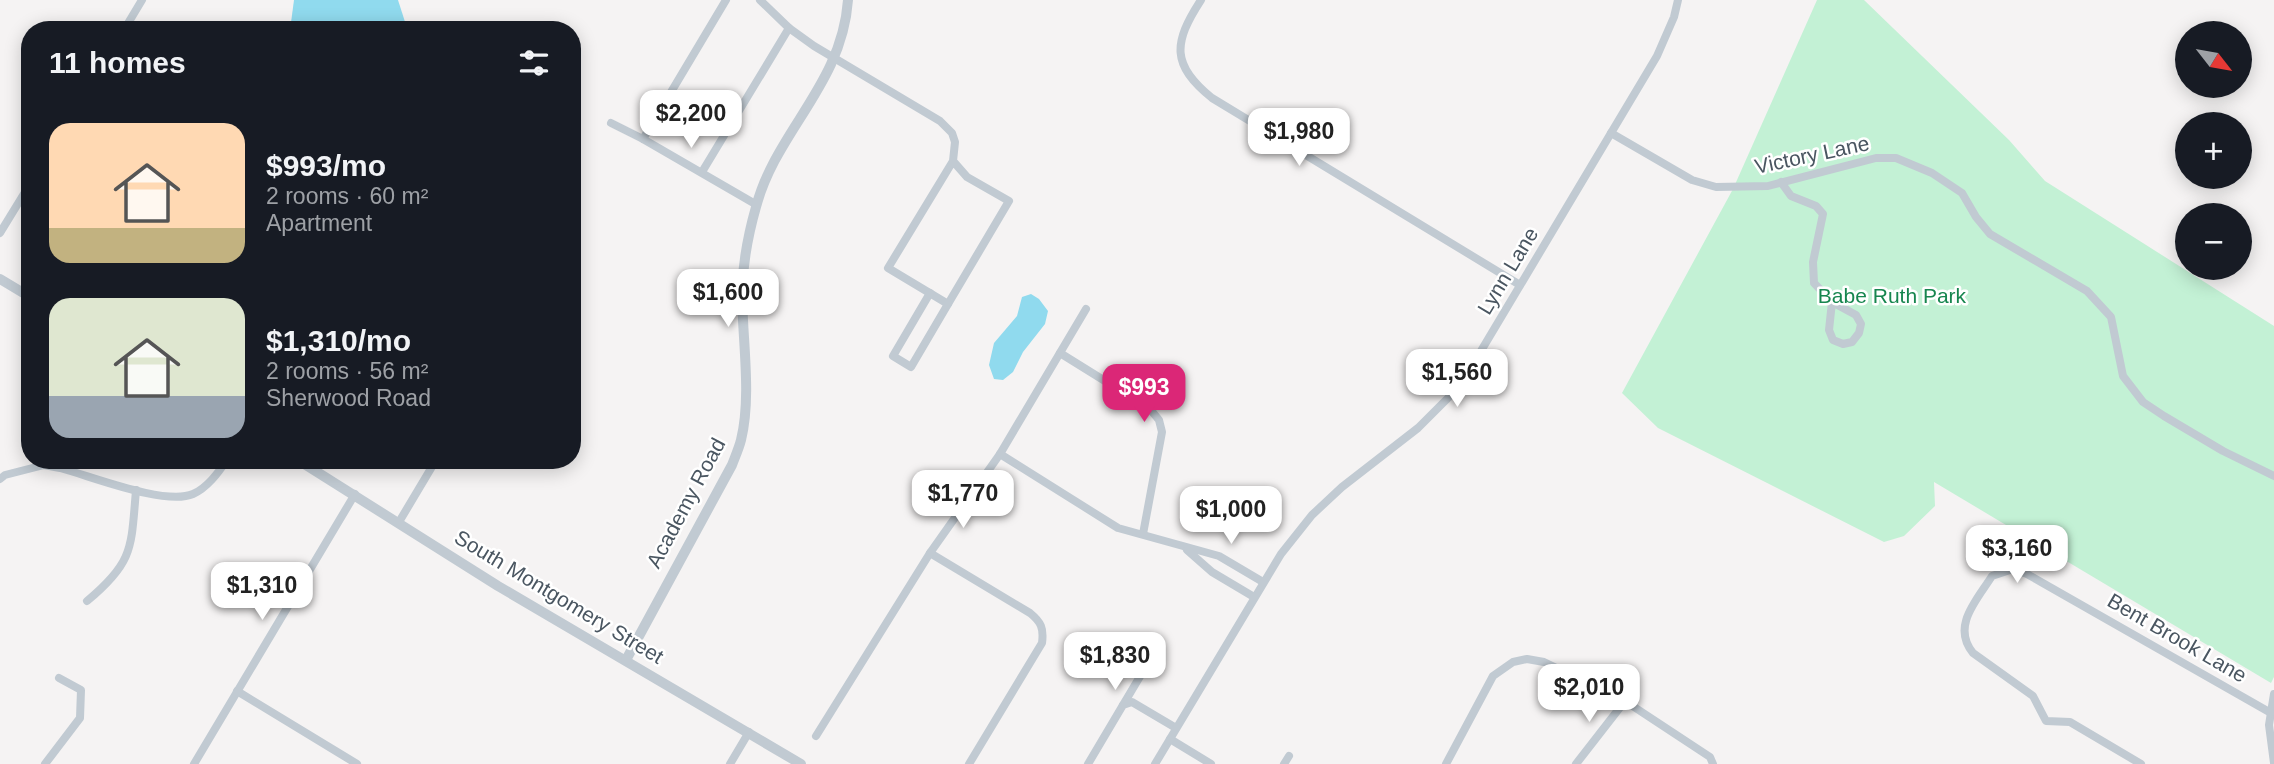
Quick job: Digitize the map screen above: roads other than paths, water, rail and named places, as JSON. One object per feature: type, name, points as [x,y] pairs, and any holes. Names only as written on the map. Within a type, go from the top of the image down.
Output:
[{"type":"street","points":[[129,21],[142,0]]},
{"type":"street","points":[[643,139],[726,0]]},
{"type":"street","points":[[760,0],[789,28],[835,59],[940,121],[952,133],[956,142],[953,160],[888,268],[948,304]]},
{"type":"street","name":"Academy Road","points":[[626,660],[733,465],[742,439],[745,403],[742,290],[745,247],[757,205],[780,150],[818,92],[835,59],[847,16],[848,0]]},
{"type":"street","points":[[1200,0],[1185,29],[1180,48],[1181,61],[1188,77],[1198,86],[1212,98],[1520,285]]},
{"type":"street","name":"Lynn Lane","points":[[1155,764],[1263,582],[1312,515],[1342,487],[1418,428],[1448,398],[1472,366],[1657,56],[1674,18],[1678,0]]},
{"type":"street","points":[[702,172],[789,28]]},
{"type":"street","points":[[611,123],[757,205]]},
{"type":"street","name":"Victory Lane","points":[[1611,133],[1692,180],[1716,187],[1756,187],[1876,158],[1896,158],[1931,173],[1962,193],[1990,234],[2087,291],[2111,317],[2123,376],[2143,402],[2223,451],[2274,476]]},
{"type":"street","points":[[930,293],[892,356],[911,367],[1009,201],[967,177],[953,160]]},
{"type":"street","points":[[1781,182],[1791,196],[1816,206],[1823,214],[1813,262],[1814,283],[1832,302],[1856,315],[1861,324],[1859,333],[1852,342],[1843,344],[1833,340],[1829,330],[1832,302]]},
{"type":"street","points":[[0,233],[21,199]]},
{"type":"street","points":[[0,279],[21,292]]},
{"type":"street","points":[[816,736],[930,553],[1000,454],[1086,309]]},
{"type":"street","points":[[1060,353],[1150,410],[1159,420],[1162,432],[1143,534]]},
{"type":"street","points":[[1000,454],[1118,528],[1219,556],[1263,582]]},
{"type":"street","points":[[0,479],[5,475],[28,469]]},
{"type":"street","points":[[63,469],[167,498],[191,495],[205,486],[219,469]]},
{"type":"street","name":"South Montgomery Street","points":[[313,469],[498,586],[801,764]]},
{"type":"street","points":[[399,522],[431,469]]},
{"type":"street","points":[[87,601],[108,584],[122,566],[131,545],[136,490]]},
{"type":"street","points":[[194,764],[355,494]]},
{"type":"street","points":[[1185,548],[1212,572],[1254,597]]},
{"type":"street","points":[[930,553],[1030,613],[1040,621],[1044,632],[1042,643],[969,764]]},
{"type":"street","name":"Bent Brook Lane","points":[[2141,764],[2070,722],[2046,721],[2033,695],[1973,653],[1965,643],[1962,632],[1967,618],[1992,576],[2014,569],[2027,574],[2271,713]]},
{"type":"street","points":[[1446,764],[1493,676],[1513,662],[1527,659],[1544,662],[1625,701],[1710,757],[1713,764]]},
{"type":"street","points":[[1088,764],[1148,663]]},
{"type":"street","points":[[45,764],[80,718],[82,691],[59,678]]},
{"type":"street","points":[[237,691],[357,764]]},
{"type":"street","points":[[2274,694],[2269,725],[2274,763]]},
{"type":"street","points":[[1576,764],[1625,701]]},
{"type":"street","points":[[1123,705],[1132,702],[1176,728]]},
{"type":"street","points":[[730,764],[749,732]]},
{"type":"street","points":[[1170,739],[1211,764]]},
{"type":"water","points":[[294,0],[398,0],[405,21],[291,21]]},
{"type":"water","points":[[1031,294],[1039,299],[1048,311],[1045,324],[1023,352],[1013,372],[1003,380],[994,379],[989,365],[994,343],[1017,316],[1022,297]]},
{"type":"park label","name":"Babe Ruth Park","points":[[1892,296]]}]
